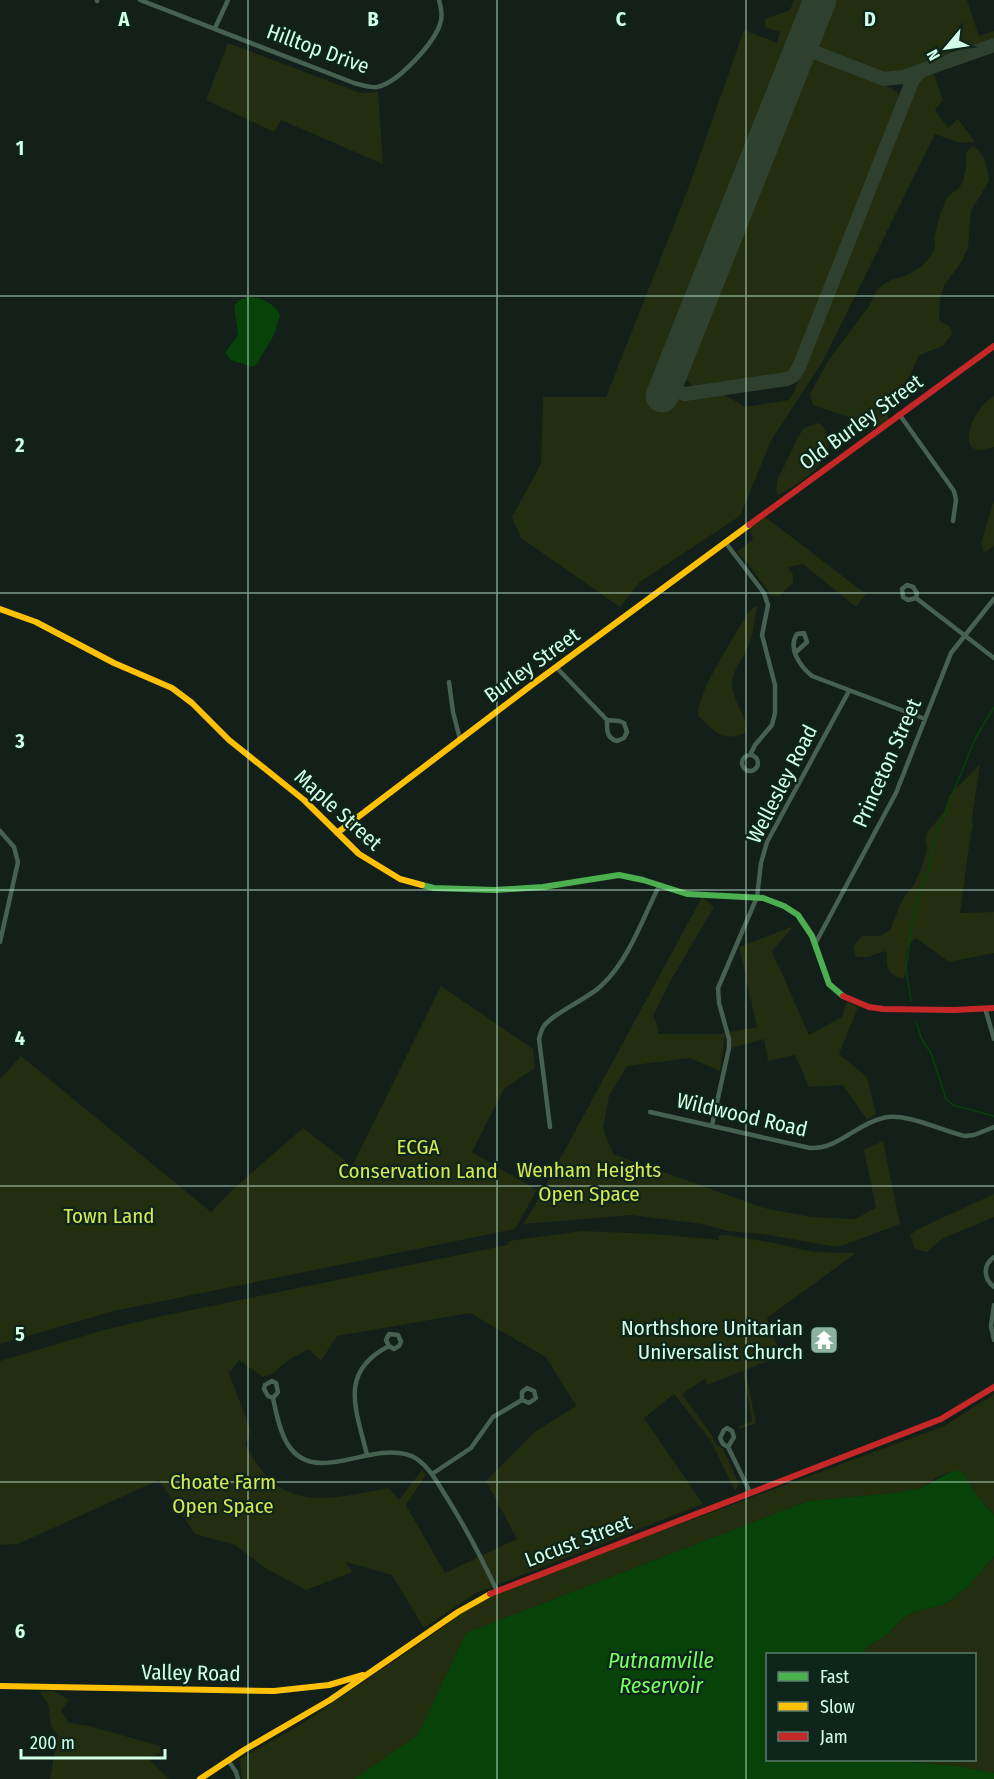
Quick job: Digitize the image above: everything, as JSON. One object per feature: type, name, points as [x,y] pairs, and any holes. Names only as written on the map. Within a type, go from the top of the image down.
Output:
[{"type":"main road","name":"Old Burley Street","points":[[747,526],[994,346]]},
{"type":"main road","name":"Burley Street","points":[[337,833],[747,526]]},
{"type":"main road","name":"Maple Street","points":[[0,609],[36,622],[114,663],[172,688],[192,703],[229,740],[304,800],[359,854],[384,871],[414,884],[426,887],[495,890],[534,888],[619,875],[696,895],[757,897],[772,900],[791,910],[807,928],[816,944],[829,984],[842,996],[882,1009],[994,1008]]},
{"type":"main road","name":"Locust Street","points":[[200,1779],[330,1700],[458,1612],[497,1591],[941,1419],[994,1387]]},
{"type":"main road","name":"Valley Road","points":[[0,1686],[291,1690],[342,1682],[377,1668]]},
{"type":"street","name":"Hilltop Drive","points":[[140,0],[354,83],[370,87],[378,87],[398,76],[423,50],[434,36],[441,20],[439,0]]},
{"type":"street","points":[[215,28],[228,0]]},
{"type":"street","points":[[898,414],[954,491],[956,500],[953,521]]},
{"type":"street","points":[[725,542],[760,588],[766,597],[768,606],[762,635],[775,685],[775,713],[772,725],[750,755]]},
{"type":"street","points":[[916,598],[994,658]]},
{"type":"street","name":"Princeton Street","points":[[816,944],[896,793],[951,653],[994,599]]},
{"type":"street","points":[[795,653],[804,669],[813,676],[925,719]]},
{"type":"street","points":[[556,667],[608,720],[619,720],[624,723],[627,732],[624,738],[617,741],[610,737],[607,730],[608,720]]},
{"type":"street","points":[[449,681],[450,698],[460,739]]},
{"type":"street","name":"Wellesley Road","points":[[712,1125],[729,1048],[718,988],[757,897],[761,863],[767,842],[849,691]]},
{"type":"street","points":[[0,831],[14,847],[18,862],[0,942]]},
{"type":"street","points":[[550,1127],[540,1039],[543,1027],[549,1020],[586,998],[614,972],[626,953],[658,886]]},
{"type":"street","points":[[985,1008],[994,1039]]},
{"type":"street","name":"Wildwood Road","points":[[650,1112],[798,1146],[819,1148],[836,1143],[885,1117],[904,1119],[965,1136],[994,1127]]},
{"type":"street","points":[[994,1257],[985,1270],[988,1282],[994,1287]]},
{"type":"street","points":[[994,1305],[991,1326],[994,1340]]},
{"type":"street","points":[[368,1455],[358,1419],[355,1386],[363,1364],[389,1346]]},
{"type":"street","points":[[273,1398],[281,1436],[297,1454],[310,1461],[324,1463],[368,1455],[403,1453],[416,1458],[432,1474],[462,1522],[497,1591]]},
{"type":"street","points":[[432,1474],[471,1448],[493,1417],[522,1400]]},
{"type":"street","points":[[728,1448],[750,1492]]},
{"type":"street","points":[[228,1760],[238,1779]]},
{"type":"green space","points":[[794,0],[808,0],[653,393],[674,400],[722,393],[745,407],[789,400],[917,80],[933,72],[943,100],[935,110],[948,128],[958,119],[975,142],[960,143],[935,134],[824,359],[771,441],[740,516],[640,582],[620,607],[521,538],[512,517],[541,464],[543,397],[606,397],[688,189],[744,30],[777,43],[780,32],[765,27],[765,19],[790,10]]},
{"type":"green space","points":[[832,0],[967,0],[979,36],[994,31],[994,41],[893,74],[879,72],[820,47],[817,38]]},
{"type":"green space","points":[[228,43],[360,93],[378,92],[383,164],[281,120],[274,132],[206,100]]},
{"type":"green space","points":[[814,59],[891,88],[898,93],[900,101],[793,369],[787,374],[694,387],[686,380],[684,373],[806,63]]},
{"type":"green space","points":[[973,146],[983,157],[989,181],[971,211],[968,248],[962,261],[945,284],[940,298],[939,320],[950,327],[952,334],[943,346],[920,355],[908,379],[884,398],[889,421],[881,428],[813,405],[810,394],[828,361],[869,306],[878,288],[891,280],[907,275],[922,266],[930,257],[935,247],[934,238],[947,197],[959,188],[963,181],[966,152]]},
{"type":"green space","points":[[994,396],[994,447],[980,450],[972,447],[969,432],[979,411]]},
{"type":"green space","points":[[818,423],[822,425],[830,439],[824,458],[812,473],[796,485],[777,494],[777,481],[798,437],[804,428]]},
{"type":"green space","points":[[994,500],[994,546],[986,552],[983,551],[981,543]]},
{"type":"green space","points":[[764,516],[866,594],[856,607],[803,564],[788,567],[793,575],[793,583],[779,596],[771,595],[737,552],[753,539],[749,527]]},
{"type":"green space","points":[[757,607],[751,639],[732,683],[734,695],[745,719],[747,732],[732,737],[726,736],[714,731],[698,715],[700,704],[710,678],[747,614]]},
{"type":"green space","points":[[980,764],[960,913],[994,912],[994,953],[949,962],[916,938],[908,948],[903,979],[894,976],[889,971],[887,954],[884,951],[868,957],[856,957],[853,946],[862,936],[880,936],[890,930],[903,898],[914,885],[921,869],[927,849],[925,838],[927,833],[944,812],[949,796]]},
{"type":"green space","name":"Wenham Heights Open Space","points":[[702,897],[714,907],[671,980],[653,1016],[658,1027],[658,1034],[725,1034],[720,1071],[690,1058],[627,1066],[609,1096],[603,1128],[613,1154],[764,1208],[812,1217],[855,1219],[876,1208],[864,1150],[883,1141],[900,1224],[838,1247],[762,1234],[727,1231],[703,1224],[631,1215],[523,1224]]},
{"type":"green space","points":[[794,926],[772,951],[809,1035],[842,1017],[847,1002],[858,1007],[839,1054],[867,1077],[876,1114],[867,1120],[843,1085],[809,1087],[795,1055],[768,1061],[764,1039],[732,1048],[730,1032],[757,1027],[739,947]]},
{"type":"green space","points":[[441,986],[533,1049],[535,1068],[504,1089],[472,1152],[537,1190],[515,1229],[114,1311],[0,1344],[0,1079],[21,1056],[211,1212],[232,1190],[303,1128],[352,1166]]},
{"type":"green space","points":[[994,1194],[994,1217],[942,1239],[927,1252],[915,1249],[910,1235],[918,1229]]},
{"type":"green space","name":"Choate Farm Open Space","points":[[582,1231],[719,1240],[718,1236],[726,1235],[814,1252],[856,1253],[767,1318],[781,1356],[745,1370],[756,1423],[739,1429],[738,1427],[752,1421],[743,1371],[707,1385],[705,1379],[682,1394],[713,1437],[715,1444],[723,1449],[739,1484],[735,1491],[711,1441],[674,1394],[644,1418],[703,1504],[476,1593],[424,1628],[392,1575],[346,1562],[352,1572],[306,1590],[265,1568],[235,1545],[195,1534],[159,1480],[18,1544],[0,1545],[0,1361],[104,1330],[162,1316],[507,1245],[509,1241]],"holes":[[[470,1313],[546,1357],[576,1406],[536,1431],[486,1481],[517,1539],[445,1573],[406,1505],[426,1475],[422,1470],[399,1500],[389,1488],[324,1498],[305,1497],[288,1492],[273,1482],[258,1466],[245,1443],[249,1438],[250,1429],[229,1373],[239,1360],[263,1377],[272,1374],[287,1361],[309,1349],[321,1361],[337,1336]]]},
{"type":"green space","points":[[994,1394],[994,1515],[981,1501],[961,1471],[952,1471],[921,1488],[895,1493],[808,1501],[466,1633],[419,1735],[354,1779],[242,1779],[240,1759],[300,1725],[465,1610],[497,1592],[944,1426]]},
{"type":"green space","points":[[994,1556],[994,1773],[958,1766],[908,1761],[976,1761],[976,1653],[863,1653],[867,1647],[889,1633],[904,1617],[917,1611],[943,1605],[968,1587]]},
{"type":"green space","points":[[54,1691],[69,1700],[61,1711],[69,1723],[89,1726],[160,1746],[161,1753],[148,1758],[169,1779],[50,1779],[58,1736],[51,1726],[48,1704],[40,1692]]},
{"type":"water","points":[[246,297],[266,301],[280,315],[275,333],[257,364],[252,367],[231,360],[225,353],[238,335],[234,306]]},
{"type":"water","name":"Putnamville Reservoir","points":[[952,1471],[961,1471],[981,1501],[994,1515],[994,1556],[968,1587],[943,1605],[917,1611],[904,1617],[889,1633],[867,1647],[863,1653],[766,1653],[766,1761],[908,1761],[958,1766],[994,1773],[994,1779],[354,1779],[418,1735],[466,1633],[808,1501],[895,1493],[921,1488]]},
{"type":"waterway","points":[[911,1001],[906,969],[912,923],[919,893],[929,869],[934,839],[976,737],[994,707]]},
{"type":"waterway","points":[[916,1021],[922,1040],[931,1053],[946,1099],[953,1105],[994,1116]]},
{"type":"taxiway","points":[[670,377],[675,391],[685,394],[787,379],[793,376],[799,367],[913,79],[922,70],[994,45]]},
{"type":"taxiway","points":[[801,47],[884,79],[903,77],[920,71]]},
{"type":"runway","points":[[662,396],[820,0]]},
{"type":"traffic: fast","points":[[422,885],[434,888],[495,890],[543,887],[619,875],[687,894],[763,898],[784,906],[798,915],[812,936],[829,984],[843,996]]},
{"type":"traffic: slow","points":[[337,833],[533,684],[749,525]]},
{"type":"traffic: slow","points":[[0,609],[36,622],[114,663],[172,688],[192,703],[229,740],[304,800],[359,854],[400,879],[422,885]]},
{"type":"traffic: slow","points":[[200,1779],[244,1750],[330,1700],[458,1612],[490,1594]]},
{"type":"traffic: slow","points":[[0,1686],[274,1691],[329,1685],[363,1675]]},
{"type":"traffic: jam","points":[[749,525],[994,346]]},
{"type":"traffic: jam","points":[[843,996],[869,1007],[883,1009],[994,1008]]},
{"type":"traffic: jam","points":[[490,1594],[941,1419],[994,1387]]},
{"type":"place","name":"Northshore Unitarian Universalist Church","points":[[824,1340]]},
{"type":"park label","name":"ECGA Conservation Land","points":[[418,1159]]},
{"type":"park label","name":"Town Land","points":[[109,1216]]}]
